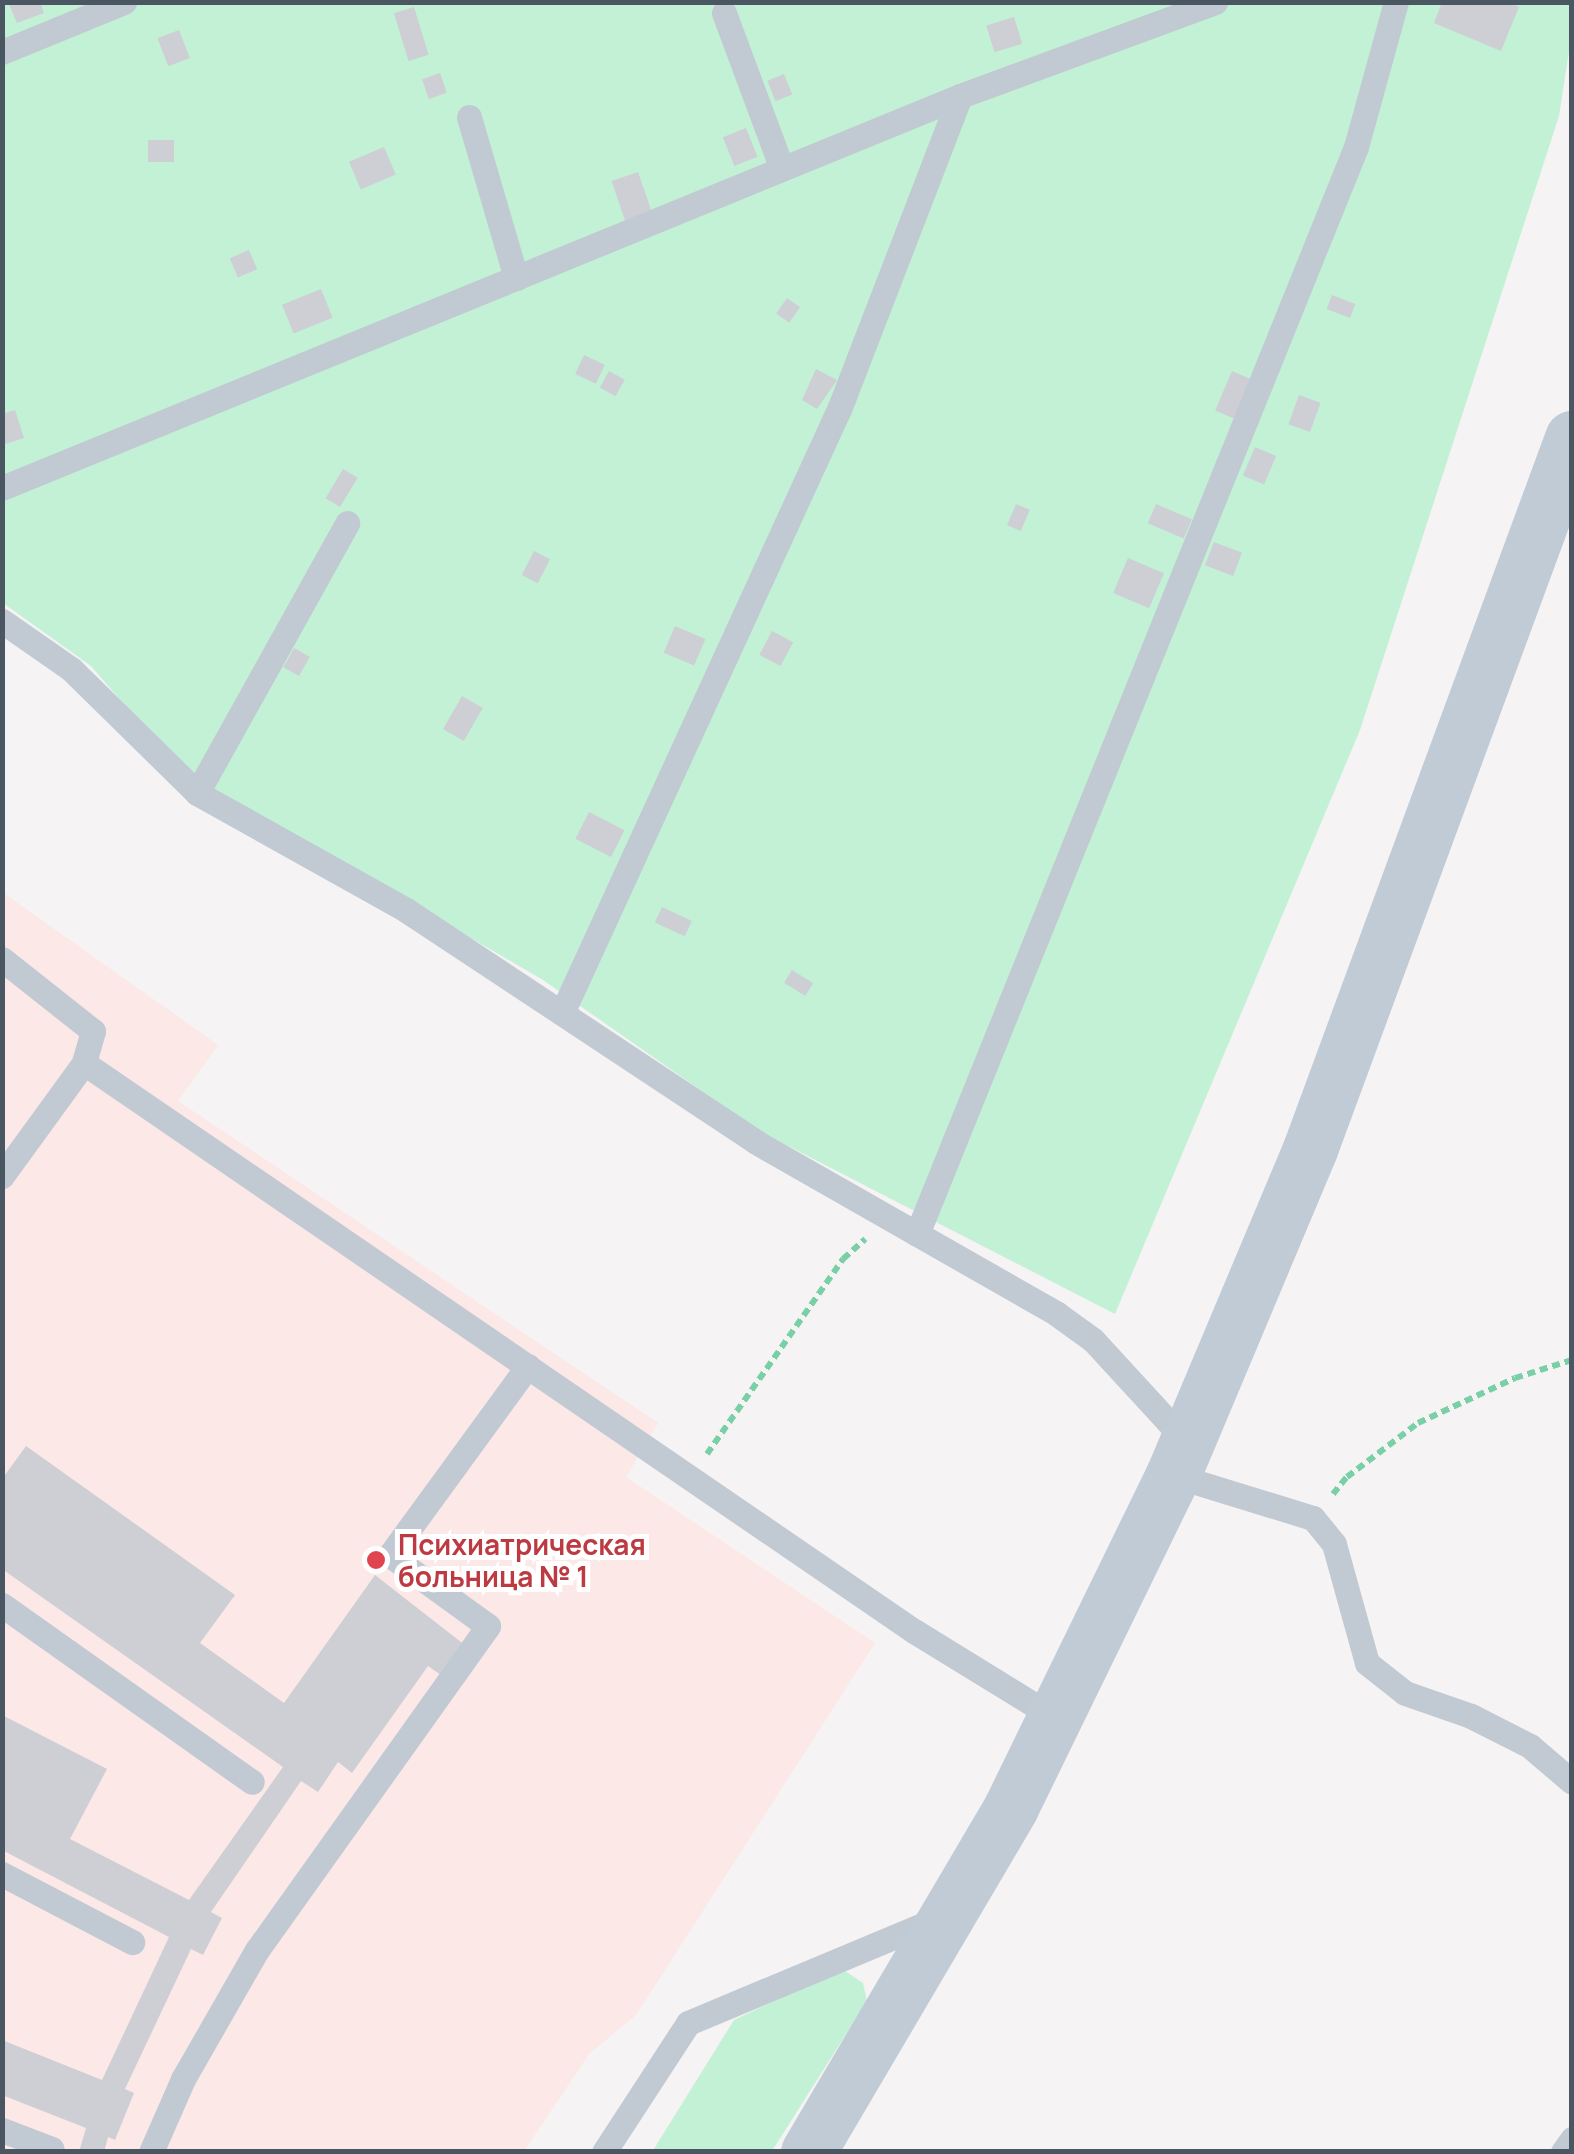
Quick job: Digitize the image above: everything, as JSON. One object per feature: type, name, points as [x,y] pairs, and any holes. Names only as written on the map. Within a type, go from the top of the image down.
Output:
[{"type":"street","points":[[808,2152],[952,1912],[1057,1719],[1180,1458],[1310,1149],[1572,438]]},
{"type":"lane","points":[[2,52],[124,2]]},
{"type":"lane","points":[[2,488],[960,96],[1216,2]]},
{"type":"lane","points":[[917,1234],[1356,147],[1396,2]]},
{"type":"lane","points":[[724,13],[782,169]]},
{"type":"lane","points":[[562,1013],[840,407],[960,96]]},
{"type":"lane","points":[[469,116],[516,278]]},
{"type":"lane","points":[[197,792],[346,523]]},
{"type":"lane","points":[[2,621],[72,669],[197,792],[406,910],[756,1142],[1057,1314],[1093,1340],[1180,1458],[1314,1518],[1334,1544],[1367,1663],[1404,1694],[1471,1716],[1530,1746],[1572,1782]]},
{"type":"lane","points":[[2,959],[93,1031],[84,1062],[2,1176]]},
{"type":"lane","points":[[84,1062],[914,1631],[1057,1719]]},
{"type":"lane","points":[[151,2152],[183,2079],[257,1950],[488,1626],[390,1555],[528,1366]]},
{"type":"lane","points":[[2,1605],[252,1782]]},
{"type":"lane","points":[[2,1874],[132,1942]]},
{"type":"lane","points":[[604,2152],[688,2023],[952,1912]]},
{"type":"lane","points":[[2,2130],[52,2149]]},
{"type":"lane","points":[[1563,2152],[1572,2139]]},
{"type":"path","points":[[691,1478],[843,1259],[888,1218]]},
{"type":"path","points":[[1314,1518],[1346,1478],[1418,1424],[1515,1378],[1572,1360]]},
{"type":"shaded area","name":"Психиатрическая больница № 1","points":[[2,892],[218,1045],[178,1101],[658,1423],[626,1477],[875,1643],[636,2015],[589,2054],[524,2151],[3,2151]]},
{"type":"green space","points":[[3,3],[1571,3],[1571,38],[1559,116],[1360,730],[1115,1314],[759,1131],[543,980],[179,768],[91,666],[3,603]]},
{"type":"green space","points":[[842,1969],[863,1983],[867,2001],[772,2151],[652,2152],[734,2020]]},
{"type":"building","points":[[8,2],[40,2],[44,13],[17,23]]},
{"type":"building","points":[[1442,2],[1509,2],[1519,7],[1501,51],[1434,23]]},
{"type":"building","points":[[414,7],[429,55],[409,61],[394,13]]},
{"type":"building","points":[[1014,17],[1022,44],[994,52],[986,25]]},
{"type":"building","points":[[179,30],[190,58],[168,66],[158,38]]},
{"type":"building","points":[[440,73],[447,93],[429,99],[422,79]]},
{"type":"building","points":[[784,74],[792,94],[776,101],[767,81]]},
{"type":"building","points":[[746,128],[758,157],[734,166],[723,137]]},
{"type":"building","points":[[148,140],[174,140],[174,162],[148,162]]},
{"type":"building","points":[[384,147],[396,175],[361,189],[349,162]]},
{"type":"building","points":[[638,172],[652,213],[626,222],[612,181]]},
{"type":"building","points":[[249,250],[257,269],[238,278],[230,258]]},
{"type":"building","points":[[321,289],[333,318],[294,333],[282,305]]},
{"type":"building","points":[[1332,295],[1355,304],[1350,318],[1327,309]]},
{"type":"building","points":[[787,298],[800,307],[789,323],[776,314]]},
{"type":"building","points":[[584,355],[605,365],[596,384],[575,374]]},
{"type":"building","points":[[816,369],[837,380],[817,409],[802,400]]},
{"type":"building","points":[[609,371],[625,380],[616,396],[600,388]]},
{"type":"building","points":[[1232,371],[1256,381],[1239,421],[1215,411]]},
{"type":"building","points":[[1299,395],[1321,403],[1310,432],[1288,424]]},
{"type":"building","points":[[15,410],[24,438],[2,445],[2,414]]},
{"type":"building","points":[[1255,447],[1276,456],[1264,485],[1243,476]]},
{"type":"building","points":[[343,469],[358,478],[340,507],[325,498]]},
{"type":"building","points":[[1016,504],[1030,510],[1021,531],[1007,525]]},
{"type":"building","points":[[1156,504],[1192,519],[1184,539],[1148,523]]},
{"type":"building","points":[[1214,542],[1242,553],[1233,576],[1205,565]]},
{"type":"building","points":[[534,551],[550,559],[538,583],[522,575]]},
{"type":"building","points":[[1128,558],[1164,573],[1149,608],[1113,593]]},
{"type":"building","points":[[675,626],[705,639],[694,666],[664,653]]},
{"type":"building","points":[[772,631],[793,642],[781,666],[759,655]]},
{"type":"building","points":[[294,648],[310,657],[299,676],[283,667]]},
{"type":"building","points":[[462,696],[483,708],[464,741],[443,729]]},
{"type":"building","points":[[589,812],[625,830],[611,857],[575,839]]},
{"type":"building","points":[[662,907],[692,921],[685,936],[655,922]]},
{"type":"building","points":[[792,970],[813,983],[805,996],[784,983]]},
{"type":"building","points":[[26,1446],[235,1595],[200,1643],[284,1703],[375,1575],[466,1646],[444,1677],[428,1666],[352,1773],[338,1762],[318,1792],[301,1781],[211,1912],[222,1918],[203,1955],[191,1949],[125,2089],[134,2093],[115,2140],[108,2137],[104,2152],[79,2152],[86,2128],[2,2095],[2,2040],[102,2080],[169,1937],[2,1850],[2,1715],[107,1769],[70,1839],[189,1900],[283,1767],[2,1569],[2,1479]]},
{"type":"place","name":"Психиатрическая больница № 1","points":[[376,1560]]}]
